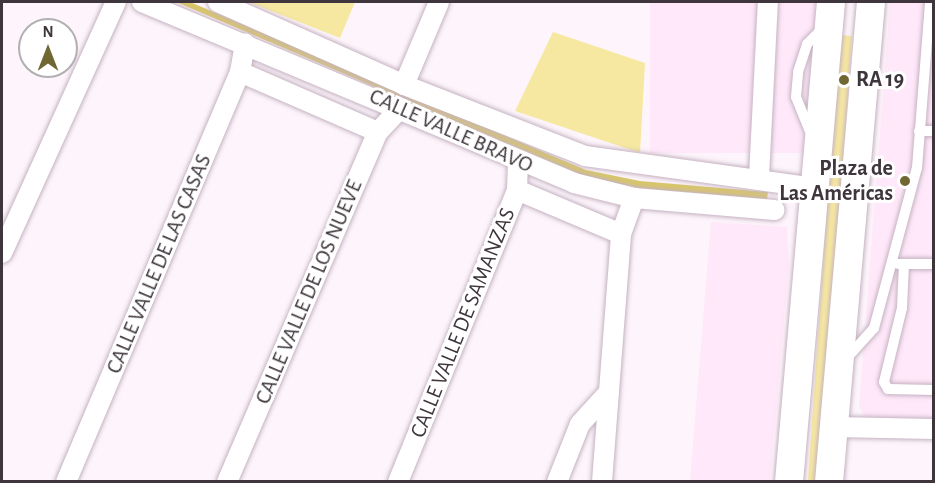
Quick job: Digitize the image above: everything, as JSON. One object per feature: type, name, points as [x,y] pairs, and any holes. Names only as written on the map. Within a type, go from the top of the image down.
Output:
[{"type":"main road","points":[[789,482],[830,13],[870,10],[829,482]]},
{"type":"street","points":[[2,253],[116,2]]},
{"type":"street","name":"CALLE VALLE BRAVO","points":[[142,2],[400,108],[518,162],[634,198],[774,210]]},
{"type":"street","name":"CALLE VALLE BRAVO","points":[[218,2],[404,85],[585,156],[639,168],[759,177],[815,188]]},
{"type":"street","points":[[404,85],[439,2]]},
{"type":"street","points":[[759,177],[768,2]]},
{"type":"street","name":"CALLE VALLE DE LAS CASAS","points":[[69,480],[240,72],[245,43]]},
{"type":"street","points":[[240,72],[378,132]]},
{"type":"street","name":"CALLE VALLE DE LOS NUEVE","points":[[227,482],[378,132],[400,108]]},
{"type":"street","name":"CALLE VALLE DE SAMANZAS","points":[[398,482],[517,190],[518,162]]},
{"type":"street","points":[[517,190],[621,234]]},
{"type":"street","points":[[602,482],[621,234],[634,198]]},
{"type":"street","points":[[557,482],[580,424],[609,392]]},
{"type":"street","points":[[834,427],[933,429]]},
{"type":"lane","points":[[839,367],[874,328],[916,168],[930,2]]},
{"type":"lane","points":[[919,131],[933,131]]},
{"type":"lane","points":[[892,264],[933,264]]},
{"type":"lane","points":[[904,264],[902,308],[884,382],[888,389],[933,390]]},
{"type":"shaded area","points":[[176,2],[190,2],[586,170],[640,181],[768,192],[767,199],[639,188],[584,176]]},
{"type":"shaded area","points":[[248,2],[355,2],[340,38]]},
{"type":"shaded area","points":[[650,2],[815,2],[815,153],[650,153]]},
{"type":"shaded area","name":"Plaza de Las Américas","points":[[890,2],[933,2],[933,420],[867,420],[859,406]]},
{"type":"shaded area","points":[[553,32],[645,63],[640,153],[515,111]]},
{"type":"shaded area","points":[[839,35],[852,36],[821,482],[808,482]]},
{"type":"shaded area","points":[[711,222],[787,227],[789,264],[770,481],[690,481]]},
{"type":"place","name":"RA 19","points":[[844,80]]},
{"type":"place","name":"Plaza de Las Américas","points":[[905,181]]}]
